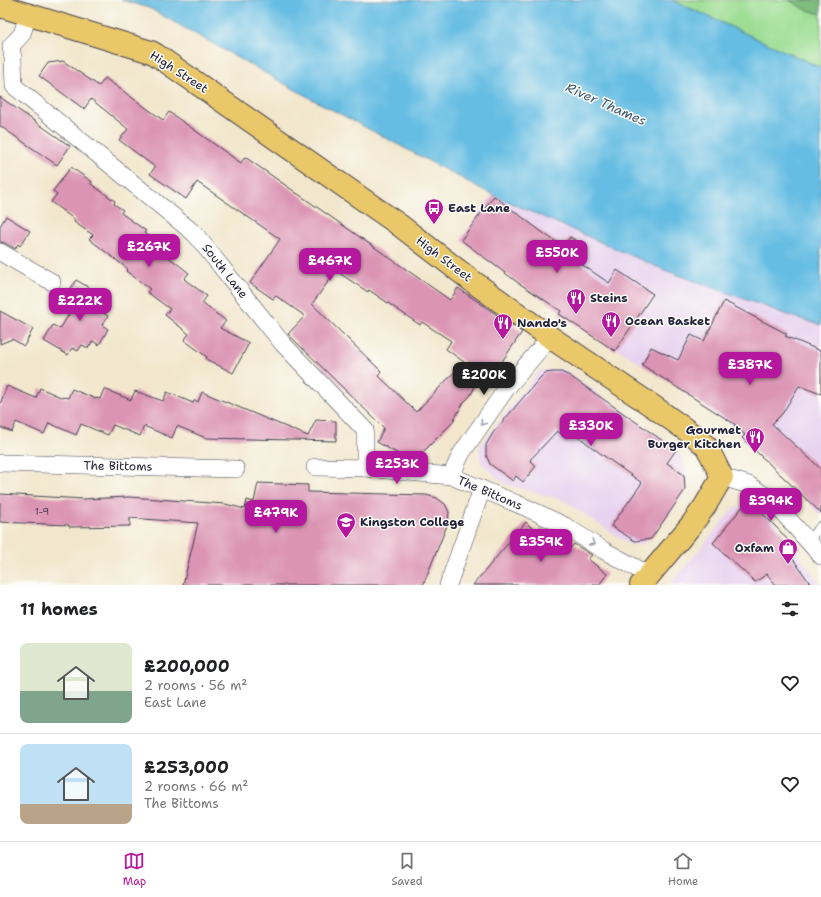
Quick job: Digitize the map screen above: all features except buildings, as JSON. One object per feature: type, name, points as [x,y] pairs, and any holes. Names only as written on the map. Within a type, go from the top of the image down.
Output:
[{"type":"main road","name":"High Street","points":[[0,6],[155,54],[398,224],[550,337],[696,437],[706,446],[722,477]]},
{"type":"main road","points":[[644,582],[692,524],[705,506],[722,477]]},
{"type":"street","points":[[6,45],[22,34],[28,15]]},
{"type":"street","name":"South Lane","points":[[6,45],[13,59],[14,86],[195,234],[283,344],[365,430],[365,468]]},
{"type":"street","points":[[0,252],[52,282]]},
{"type":"street","points":[[452,476],[461,454],[506,389],[550,337]]},
{"type":"street","name":"The Bittoms","points":[[0,463],[236,469]]},
{"type":"street","name":"The Bittoms","points":[[315,467],[365,468],[452,476],[565,526],[603,550],[644,582]]},
{"type":"street","points":[[722,477],[749,485],[764,495],[777,506],[821,556]]},
{"type":"street","points":[[448,585],[482,489]]},
{"type":"lane","points":[[808,541],[821,526]]},
{"type":"shaded area","points":[[492,195],[662,269],[794,317],[821,325],[821,517],[805,498],[745,441],[734,426],[568,317],[461,239]]},
{"type":"shaded area","points":[[564,369],[678,450],[687,472],[688,482],[686,489],[672,512],[646,543],[630,545],[563,500],[505,484],[481,463],[479,447],[539,371]]},
{"type":"shaded area","points":[[754,503],[775,522],[821,585],[670,585],[734,508]]},
{"type":"green space","points":[[672,0],[789,0],[805,9],[821,14],[821,68]]},
{"type":"green space","points":[[789,0],[821,0],[821,14],[805,9]]},
{"type":"water","name":"River Thames","points":[[121,0],[672,0],[821,68],[821,325],[794,317],[662,269],[493,195],[310,98],[149,8]]},
{"type":"place","name":"East Lane","points":[[434,225]]},
{"type":"place","name":"Steins","points":[[576,315]]},
{"type":"place","name":"Ocean Basket","points":[[611,338]]},
{"type":"place","name":"Nando's","points":[[503,340]]},
{"type":"place","name":"Gourmet Burger Kitchen","points":[[755,454]]},
{"type":"place","name":"Kingston College","points":[[346,539]]},
{"type":"place","name":"Oxfam","points":[[788,565]]}]
